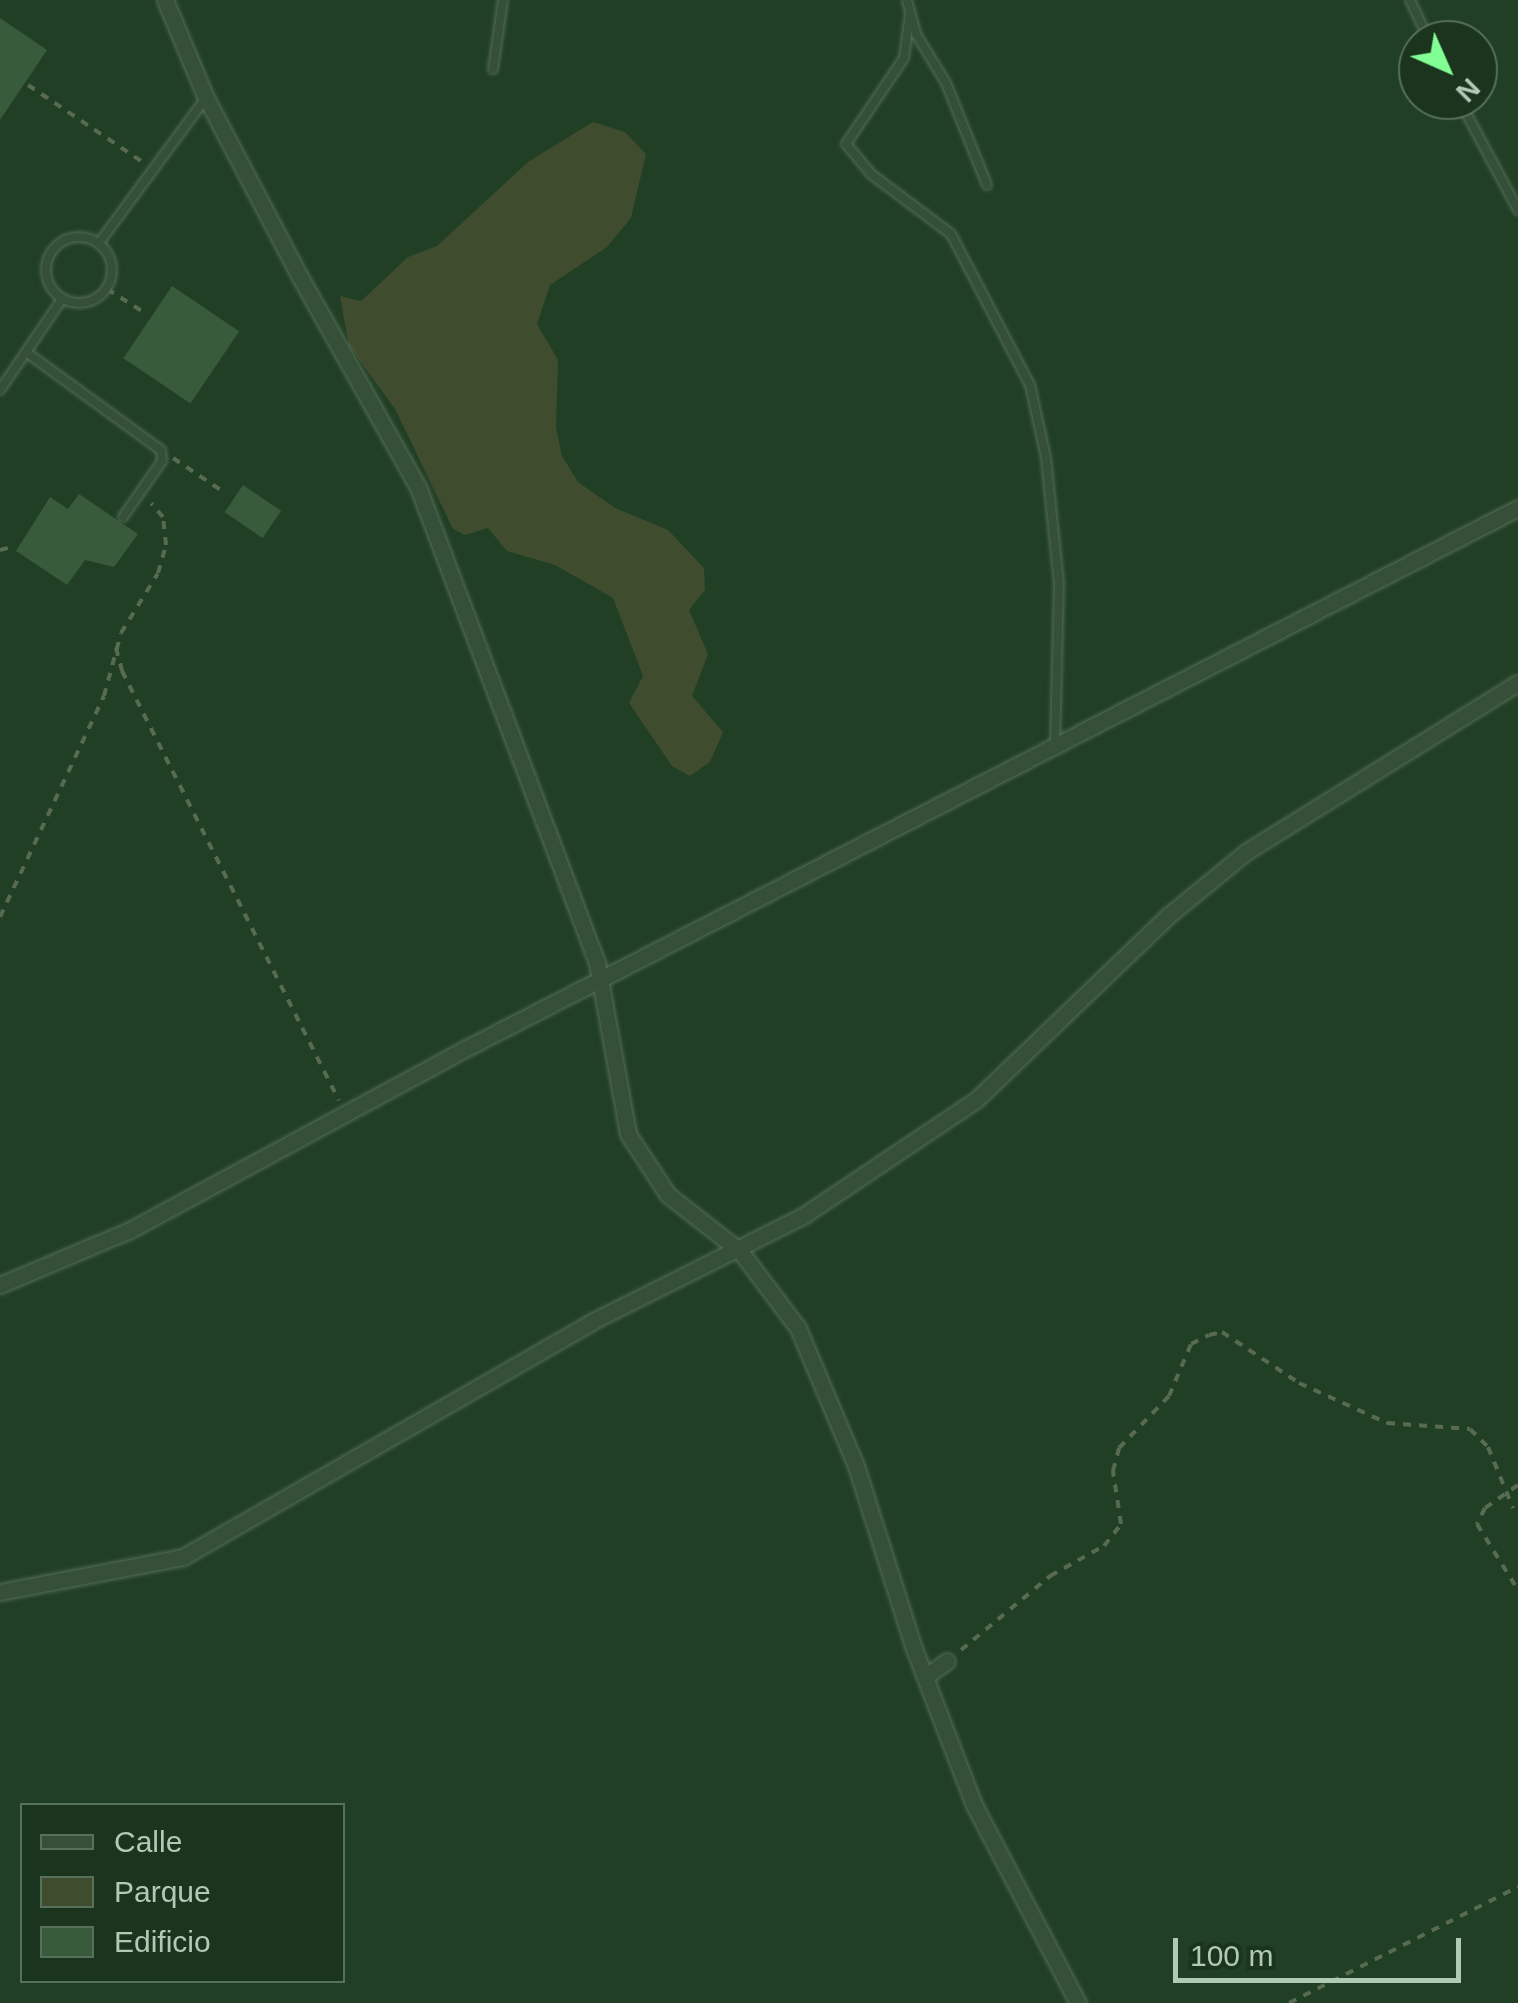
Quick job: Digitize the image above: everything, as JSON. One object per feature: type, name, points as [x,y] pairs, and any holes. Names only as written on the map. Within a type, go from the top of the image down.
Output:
[{"type":"street","points":[[165,0],[206,98],[418,487],[600,982],[628,1134],[668,1195],[740,1250],[798,1328],[856,1466],[925,1676],[974,1805],[1078,2003]]},
{"type":"street","points":[[0,1285],[130,1230],[347,1112],[1055,742],[1518,508]]},
{"type":"street","points":[[0,1592],[183,1557],[608,1313],[688,1270],[740,1250],[976,1100],[1169,915],[1246,852],[1518,683]]},
{"type":"street","points":[[925,1676],[947,1661]]},
{"type":"lane","points":[[493,69],[504,0]]},
{"type":"lane","points":[[907,0],[987,185]]},
{"type":"lane","points":[[910,14],[904,58],[846,144],[871,174],[951,234],[1030,385],[1046,458],[1059,583],[1055,742]]},
{"type":"lane","points":[[99,243],[206,98]]},
{"type":"lane","points":[[1469,120],[1518,210]]},
{"type":"lane","points":[[68,239],[99,243],[111,259],[107,288],[92,301],[62,299],[48,283],[51,252],[68,239]]},
{"type":"lane","points":[[0,390],[62,299]]},
{"type":"lane","points":[[26,352],[161,450],[162,461],[124,517]]},
{"type":"path","points":[[28,85],[153,170]]},
{"type":"path","points":[[107,288],[145,313]]},
{"type":"path","points":[[161,450],[225,493]]},
{"type":"path","points":[[0,917],[104,696],[116,648],[158,573],[166,544],[163,518],[139,494]]},
{"type":"path","points":[[0,550],[11,548]]},
{"type":"path","points":[[116,648],[144,717],[347,1112]]},
{"type":"path","points":[[947,1661],[1050,1576],[1104,1546],[1121,1524],[1113,1471],[1120,1448],[1169,1396],[1191,1344],[1209,1335],[1222,1332],[1299,1383],[1387,1423],[1470,1429],[1488,1447],[1513,1508]]},
{"type":"path","points":[[1518,1486],[1485,1508],[1477,1524],[1518,1590]]},
{"type":"path","points":[[1289,2003],[1518,1887]]},
{"type":"green space","points":[[593,122],[625,132],[646,154],[631,218],[607,247],[550,285],[537,324],[558,360],[556,428],[562,456],[578,482],[615,508],[668,530],[704,568],[705,590],[689,610],[708,654],[692,696],[723,732],[710,762],[690,776],[672,766],[629,703],[643,676],[613,598],[555,565],[507,551],[488,528],[465,535],[453,529],[395,409],[349,346],[340,296],[361,301],[408,257],[437,246],[528,162]]},
{"type":"building","points":[[0,18],[47,50],[0,120]]},
{"type":"building","points":[[172,286],[239,331],[191,403],[123,358]]},
{"type":"building","points":[[243,485],[281,511],[263,538],[225,512]]},
{"type":"building","points":[[79,494],[138,534],[114,567],[85,560],[67,585],[16,551],[50,497],[68,509]]}]
